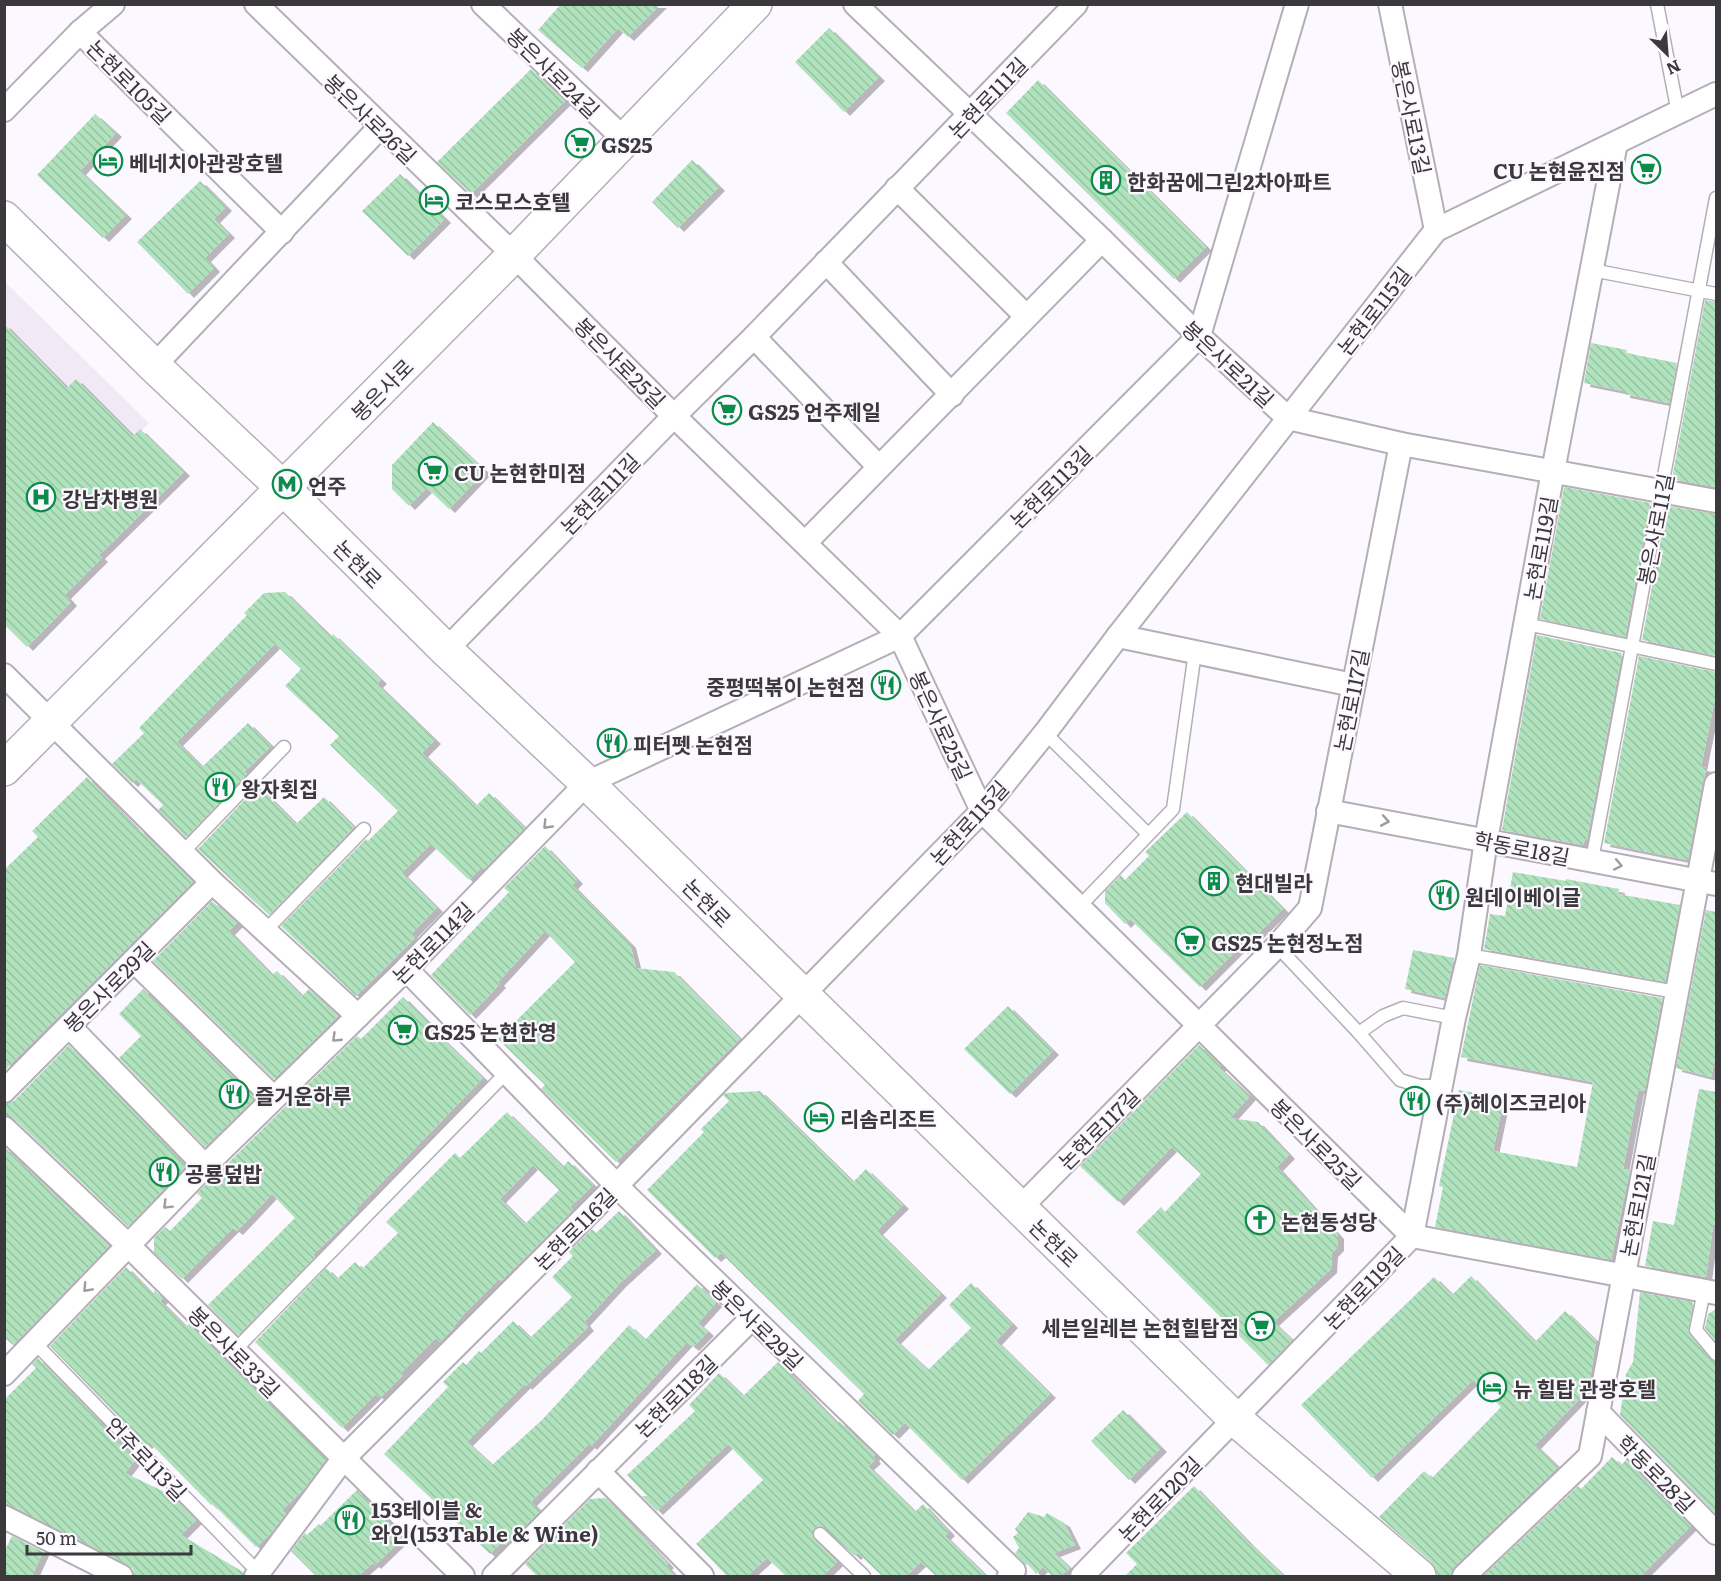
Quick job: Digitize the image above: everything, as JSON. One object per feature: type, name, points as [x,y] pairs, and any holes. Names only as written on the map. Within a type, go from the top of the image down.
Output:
[{"type":"main road","name":"봉은사로","points":[[4,770],[514,255],[755,4]]},
{"type":"main road","name":"논현로","points":[[4,218],[154,366],[283,488],[446,650],[587,783],[1235,1419],[1419,1576]]},
{"type":"street","name":"논현로105길","points":[[4,110],[80,32],[114,4]]},
{"type":"street","name":"봉은사로26길","points":[[256,4],[514,255]]},
{"type":"street","name":"봉은사로24길","points":[[483,4],[624,139]]},
{"type":"street","name":"봉은사로21길","points":[[855,4],[1199,336],[1288,418],[1401,444],[1716,501]]},
{"type":"street","name":"논현로111길","points":[[446,650],[754,337],[1076,4]]},
{"type":"street","name":"논현로113길","points":[[587,783],[900,636],[1199,336],[1298,4]]},
{"type":"street","name":"봉은사로13길","points":[[1390,4],[1436,230]]},
{"type":"street","name":"논현로105길","points":[[80,32],[282,232]]},
{"type":"street","name":"논현로115길","points":[[803,996],[982,811],[1436,230],[1716,94]]},
{"type":"street","points":[[154,366],[380,127]]},
{"type":"street","name":"논현로119길","points":[[1235,1419],[1412,1236],[1468,955],[1486,840],[1553,471],[1616,143]]},
{"type":"street","points":[[897,188],[1026,316]]},
{"type":"street","points":[[805,543],[1102,240]]},
{"type":"street","name":"봉은사로25길","points":[[514,255],[674,416],[900,636],[982,811],[1412,1236]]},
{"type":"street","points":[[826,262],[952,395]]},
{"type":"street","points":[[754,337],[879,467]]},
{"type":"street","name":"논현로117길","points":[[1020,1208],[1277,946],[1310,908],[1401,444]]},
{"type":"street","points":[[1118,636],[1353,685]]},
{"type":"street","points":[[4,675],[212,882],[358,1016]]},
{"type":"street","name":"논현로114길","points":[[128,1245],[205,1166],[406,969],[587,783]]},
{"type":"street","name":"논현로121길","points":[[1464,1576],[1590,1456],[1676,992],[1707,882],[1716,784]]},
{"type":"street","name":"학동로18길","points":[[1328,811],[1707,882]]},
{"type":"street","name":"봉은사로29길","points":[[4,1091],[212,882]]},
{"type":"street","points":[[134,961],[274,1098]]},
{"type":"street","name":"봉은사로29길","points":[[406,969],[617,1185],[1014,1575]]},
{"type":"street","name":"논현로116길","points":[[257,1575],[343,1458],[803,996]]},
{"type":"street","points":[[69,1026],[205,1166]]},
{"type":"street","name":"봉은사로33길","points":[[4,1128],[128,1245],[463,1576]]},
{"type":"street","points":[[1412,1236],[1710,1292]]},
{"type":"street","points":[[4,1374],[128,1245]]},
{"type":"street","name":"논현로118길","points":[[494,1576],[752,1318]]},
{"type":"street","name":"학동로28길","points":[[1598,1412],[1716,1533]]},
{"type":"street","name":"논현로120길","points":[[1082,1576],[1235,1419]]},
{"type":"street","points":[[598,1472],[702,1576]]},
{"type":"street","points":[[4,1517],[121,1576]]},
{"type":"lane","points":[[1657,4],[1678,113]]},
{"type":"lane","name":"봉은사로11길","points":[[1592,861],[1716,198]]},
{"type":"lane","points":[[1592,270],[1716,294]]},
{"type":"lane","points":[[1526,624],[1716,664]]},
{"type":"lane","points":[[1079,907],[1173,808],[1195,652]]},
{"type":"lane","points":[[1045,733],[1148,834]]},
{"type":"lane","points":[[183,852],[284,747]]},
{"type":"lane","points":[[265,931],[364,829]]},
{"type":"lane","points":[[1277,946],[1400,1080],[1420,1086],[1442,1086]]},
{"type":"lane","points":[[1468,955],[1676,992]]},
{"type":"lane","points":[[1359,1034],[1383,1016],[1403,1008],[1454,1018]]},
{"type":"lane","points":[[234,1351],[507,1072]]},
{"type":"lane","points":[[1710,1292],[1696,1330],[1716,1354]]},
{"type":"lane","name":"언주로113길","points":[[35,1343],[257,1575]]},
{"type":"lane","points":[[820,1534],[864,1576]]},
{"type":"shaded area","name":"강남차병원","points":[[4,281],[149,423],[5,571],[4,571]]},
{"type":"building","points":[[561,4],[661,4],[628,37],[618,28],[582,68],[538,30]]},
{"type":"building","points":[[829,28],[879,77],[844,112],[795,62]]},
{"type":"building","points":[[531,69],[565,101],[471,194],[437,162]]},
{"type":"building","name":"한화꿈에그린2차아파트","points":[[1038,80],[1206,247],[1174,279],[1006,113]]},
{"type":"building","points":[[95,114],[116,133],[80,171],[126,215],[103,238],[37,175]]},
{"type":"building","points":[[692,160],[719,187],[678,228],[652,202]]},
{"type":"building","points":[[400,174],[445,219],[408,256],[362,211]]},
{"type":"building","points":[[200,181],[226,207],[214,219],[229,234],[205,258],[214,268],[188,294],[137,242]]},
{"type":"building","points":[[1705,300],[1716,302],[1716,487],[1672,479]]},
{"type":"building","points":[[4,324],[67,388],[76,379],[133,436],[140,429],[184,472],[99,555],[102,558],[65,595],[71,602],[27,647],[4,624]]},
{"type":"building","points":[[1591,343],[1627,350],[1626,353],[1677,363],[1669,403],[1584,383]]},
{"type":"building","points":[[433,422],[485,471],[449,509],[427,488],[409,506],[392,489],[392,465]]},
{"type":"building","points":[[1564,487],[1650,503],[1625,637],[1540,619]]},
{"type":"building","points":[[1667,506],[1716,514],[1716,656],[1642,640]]},
{"type":"building","points":[[285,592],[331,637],[333,634],[381,680],[377,684],[435,740],[422,753],[476,806],[489,793],[525,828],[484,869],[482,867],[469,880],[431,844],[402,873],[437,908],[411,934],[415,938],[356,996],[281,926],[366,839],[368,841],[398,811],[330,745],[339,736],[285,686],[301,669],[275,644],[177,742],[202,767],[248,723],[271,746],[244,772],[247,774],[186,837],[158,810],[163,805],[136,779],[132,783],[112,764],[144,733],[139,728],[247,615],[244,613],[264,593]]},
{"type":"building","points":[[1537,635],[1622,653],[1587,840],[1585,839],[1583,845],[1502,830]]},
{"type":"building","points":[[1639,656],[1716,672],[1716,693],[1701,767],[1706,768],[1688,860],[1604,843]]},
{"type":"building","points":[[87,777],[193,882],[4,1071],[4,870],[38,837],[32,831]]},
{"type":"building","points":[[258,786],[296,824],[324,797],[354,827],[269,915],[198,849]]},
{"type":"building","points":[[1187,812],[1283,909],[1200,987],[1130,919],[1125,924],[1105,903],[1105,891],[1121,875],[1125,880],[1149,856],[1145,852]]},
{"type":"building","points":[[545,846],[577,880],[572,885],[630,944],[636,968],[674,972],[740,1039],[616,1162],[541,1089],[545,1085],[498,1039],[575,962],[545,931],[470,1015],[431,975],[509,892],[504,888]]},
{"type":"building","points":[[1513,872],[1619,889],[1618,894],[1680,905],[1665,982],[1484,949],[1490,914],[1505,916]]},
{"type":"building","points":[[212,901],[237,923],[229,931],[272,975],[277,971],[302,996],[309,989],[338,1016],[274,1079],[153,961]]},
{"type":"building","points":[[1706,910],[1716,912],[1716,1054],[1711,1077],[1676,1068]]},
{"type":"building","points":[[1413,950],[1454,958],[1445,998],[1405,989]]},
{"type":"building","points":[[1480,965],[1662,998],[1645,1091],[1638,1090],[1623,1169],[1630,1170],[1611,1260],[1435,1227],[1443,1187],[1439,1186],[1459,1090],[1504,1098],[1493,1151],[1577,1167],[1593,1082],[1461,1057]]},
{"type":"building","points":[[143,989],[255,1098],[205,1147],[119,1058],[141,1036],[119,1014]]},
{"type":"building","points":[[403,997],[434,1028],[432,1029],[483,1078],[356,1209],[358,1211],[313,1255],[315,1257],[238,1335],[208,1305],[295,1218],[272,1194],[237,1231],[233,1228],[182,1279],[154,1252],[154,1238],[165,1227],[170,1231],[202,1198],[197,1193],[357,1036],[361,1039]]},
{"type":"building","points":[[1008,1006],[1053,1051],[1010,1094],[964,1049]]},
{"type":"building","points":[[69,1045],[186,1166],[128,1226],[13,1118],[4,1115],[4,1104],[14,1101]]},
{"type":"building","points":[[1199,1045],[1221,1066],[1219,1068],[1250,1096],[1230,1118],[1258,1122],[1289,1155],[1277,1167],[1338,1235],[1338,1247],[1332,1253],[1331,1269],[1273,1322],[1292,1340],[1268,1365],[1136,1232],[1161,1207],[1165,1212],[1201,1174],[1172,1147],[1118,1202],[1080,1166]]},
{"type":"building","points":[[1699,1089],[1716,1092],[1716,1225],[1713,1225],[1706,1277],[1645,1266],[1653,1221],[1674,1225]]},
{"type":"building","points":[[760,1091],[853,1182],[866,1169],[903,1205],[877,1231],[941,1294],[895,1340],[928,1370],[971,1328],[949,1305],[971,1283],[1012,1324],[996,1341],[1050,1394],[962,1480],[905,1423],[893,1435],[858,1401],[864,1394],[721,1253],[715,1258],[647,1190],[704,1132],[701,1129],[729,1101],[723,1095]]},
{"type":"building","points":[[507,1112],[563,1167],[568,1161],[593,1185],[570,1207],[573,1210],[501,1281],[499,1279],[440,1342],[436,1338],[380,1398],[376,1394],[342,1428],[255,1342],[326,1268],[337,1279],[355,1262],[362,1269],[398,1233],[386,1222],[455,1153],[460,1158]],"holes":[[[533,1165],[559,1190],[525,1224],[500,1199]]]},
{"type":"building","points":[[4,1147],[109,1246],[13,1345],[4,1337]]},
{"type":"building","points":[[619,1211],[656,1250],[620,1283],[584,1322],[588,1327],[526,1386],[525,1384],[467,1442],[492,1465],[542,1420],[629,1325],[645,1340],[697,1284],[716,1303],[698,1323],[708,1332],[693,1347],[687,1342],[591,1446],[589,1444],[531,1502],[540,1511],[506,1545],[502,1542],[490,1554],[384,1454],[448,1387],[443,1382],[463,1362],[466,1365],[479,1351],[481,1353],[513,1321],[530,1338],[572,1297],[552,1277],[573,1256],[569,1252],[592,1229],[596,1233]]},
{"type":"building","points":[[126,1267],[154,1296],[154,1290],[163,1298],[160,1301],[186,1327],[189,1324],[326,1459],[305,1488],[282,1510],[286,1514],[272,1532],[256,1547],[149,1442],[146,1445],[50,1346]]},
{"type":"building","points":[[1471,1276],[1535,1342],[1565,1311],[1596,1341],[1588,1390],[1535,1445],[1558,1467],[1455,1566],[1451,1576],[1438,1576],[1431,1562],[1379,1517],[1424,1471],[1432,1478],[1501,1407],[1473,1380],[1372,1478],[1301,1405],[1434,1277],[1452,1295]]},
{"type":"building","points":[[1640,1292],[1693,1302],[1688,1332],[1710,1359],[1716,1362],[1716,1514],[1620,1415],[1626,1374],[1633,1362]]},
{"type":"building","points":[[1716,1309],[1716,1342],[1705,1328],[1708,1314]]},
{"type":"building","points":[[38,1358],[136,1459],[125,1473],[171,1495],[196,1520],[181,1535],[243,1572],[243,1576],[134,1576],[133,1569],[127,1564],[4,1504],[4,1400],[36,1368],[32,1364]]},
{"type":"building","points":[[778,1362],[837,1423],[839,1421],[875,1455],[873,1457],[875,1460],[868,1466],[915,1512],[923,1504],[949,1532],[945,1536],[986,1576],[936,1576],[921,1562],[906,1576],[882,1576],[858,1553],[855,1556],[821,1526],[814,1529],[812,1537],[837,1562],[823,1576],[786,1576],[767,1558],[747,1576],[727,1576],[696,1544],[763,1480],[728,1444],[657,1511],[642,1496],[647,1496],[627,1475],[695,1411],[689,1405],[719,1373],[743,1396]]},
{"type":"building","points":[[1123,1410],[1161,1448],[1129,1480],[1091,1441]]},
{"type":"building","points":[[1612,1457],[1621,1465],[1626,1460],[1691,1526],[1641,1576],[1483,1576],[1578,1486],[1581,1489]]},
{"type":"building","points":[[1194,1486],[1284,1576],[1125,1576],[1137,1564],[1126,1553]]},
{"type":"building","points":[[357,1490],[404,1537],[375,1565],[373,1563],[358,1576],[316,1576],[291,1551],[305,1533],[307,1535],[319,1524],[320,1526]]},
{"type":"building","points":[[606,1498],[668,1564],[666,1566],[676,1576],[537,1576],[525,1564],[590,1499]]},
{"type":"building","points":[[1028,1512],[1044,1517],[1047,1513],[1064,1523],[1075,1545],[1054,1553],[1070,1568],[1060,1576],[1052,1576],[1043,1567],[1036,1574],[1028,1563],[1026,1565],[1015,1553],[1019,1548],[1013,1537],[1018,1533],[1015,1529]]},
{"type":"building","points":[[12,1536],[43,1552],[32,1576],[4,1576],[4,1552]]},
{"type":"place","name":"GS25","points":[[580,143]]},
{"type":"place","name":"베네치아관광호텔","points":[[108,161]]},
{"type":"place","name":"CU 논현윤진점","points":[[1646,169]]},
{"type":"place","name":"한화꿈에그린2차아파트","points":[[1106,180]]},
{"type":"place","name":"코스모스호텔","points":[[434,200]]},
{"type":"place","name":"GS25 언주제일","points":[[727,410]]},
{"type":"place","name":"CU 논현한미점","points":[[433,471]]},
{"type":"place","name":"언주","points":[[287,484]]},
{"type":"place","name":"강남차병원","points":[[41,497]]},
{"type":"place","name":"중평떡볶이 논현점","points":[[886,685]]},
{"type":"place","name":"피터펫 논현점","points":[[612,743]]},
{"type":"place","name":"왕자횟집","points":[[220,787]]},
{"type":"place","name":"현대빌라","points":[[1214,881]]},
{"type":"place","name":"원데이베이글","points":[[1444,895]]},
{"type":"place","name":"GS25 논현정노점","points":[[1190,941]]},
{"type":"place","name":"GS25 논현한영","points":[[403,1030]]},
{"type":"place","name":"즐거운하루","points":[[234,1094]]},
{"type":"place","name":"(주)헤이즈코리아","points":[[1415,1101]]},
{"type":"place","name":"리솜리조트","points":[[819,1117]]},
{"type":"place","name":"공룡덮밥","points":[[164,1172]]},
{"type":"place","name":"논현동성당","points":[[1260,1220]]},
{"type":"place","name":"세븐일레븐 논현힐탑점","points":[[1260,1326]]},
{"type":"place","name":"뉴 힐탑 관광호텔","points":[[1492,1387]]},
{"type":"place","name":"153테이블 & 와인(153Table & Wine)","points":[[350,1520]]}]
